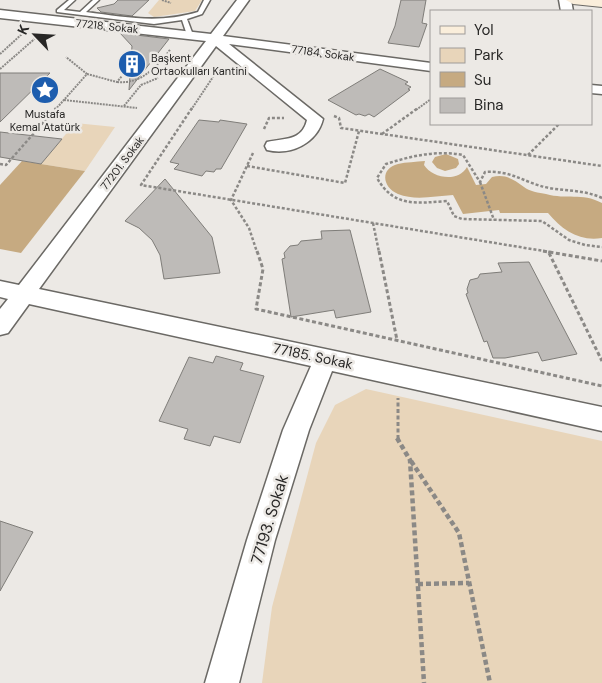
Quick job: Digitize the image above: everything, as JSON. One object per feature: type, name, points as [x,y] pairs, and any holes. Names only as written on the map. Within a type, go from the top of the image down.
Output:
[{"type":"main road","points":[[573,0],[602,3]]},
{"type":"street","name":"77201. Sokak","points":[[0,326],[243,0]]},
{"type":"street","name":"77218. Sokak","points":[[0,14],[214,39]]},
{"type":"street","name":"77184. Sokak","points":[[214,39],[430,67]]},
{"type":"street","points":[[214,39],[315,119],[314,128],[308,138],[273,146]]},
{"type":"street","name":"77185. Sokak","points":[[0,289],[602,419]]},
{"type":"street","name":"77193. Sokak","points":[[222,683],[261,540],[296,430],[326,358]]},
{"type":"lane","points":[[72,0],[59,11],[154,22],[184,18],[200,13],[208,0]]},
{"type":"lane","points":[[81,14],[96,0]]},
{"type":"lane","points":[[184,18],[190,35]]},
{"type":"path","points":[[0,69],[44,31]]},
{"type":"path","points":[[66,57],[87,74],[128,84],[149,75],[175,44]]},
{"type":"path","points":[[222,64],[141,185],[602,261]]},
{"type":"path","points":[[124,106],[140,85],[156,80],[162,73]]},
{"type":"path","points":[[0,164],[6,165],[87,74]]},
{"type":"path","points":[[117,82],[122,76]]},
{"type":"path","points":[[63,100],[145,108]]},
{"type":"path","points":[[381,134],[430,100]]},
{"type":"path","points":[[331,115],[339,118],[341,128],[602,166]]},
{"type":"path","points":[[527,155],[558,125]]},
{"type":"path","points":[[247,166],[345,183],[359,131]]},
{"type":"path","points":[[494,220],[480,182],[463,155],[450,152],[435,152],[403,158],[386,164],[377,178],[388,195],[398,200],[408,203],[447,200],[454,216],[462,219],[494,220],[542,221],[553,231],[567,239],[588,246],[602,247]]},
{"type":"path","points":[[480,182],[485,172],[499,171],[514,173],[542,186],[594,194],[602,198]]},
{"type":"path","points":[[231,200],[249,228],[263,269],[256,309],[602,386]]},
{"type":"path","points":[[372,223],[397,340]]},
{"type":"path","points":[[548,252],[602,361]]},
{"type":"path","points":[[400,375],[396,438],[459,534],[490,683]]},
{"type":"path","points":[[410,460],[424,683]]},
{"type":"path","points":[[418,584],[469,583]]},
{"type":"green space","points":[[159,0],[202,0],[195,11],[154,17],[148,13]]},
{"type":"green space","points":[[75,123],[115,127],[85,171],[41,164]]},
{"type":"green space","points":[[366,389],[602,441],[602,683],[262,683],[272,607],[316,443],[335,405]]},
{"type":"water","points":[[446,154],[458,159],[459,164],[456,168],[445,171],[437,168],[432,162],[435,157]]},
{"type":"water","points":[[22,161],[85,171],[21,253],[0,249],[0,185]]},
{"type":"water","points":[[425,161],[424,165],[433,173],[445,177],[458,175],[467,167],[476,185],[486,184],[492,177],[501,176],[509,178],[531,191],[554,196],[587,198],[602,203],[602,238],[586,238],[572,233],[559,225],[548,213],[500,213],[499,210],[463,214],[453,195],[425,198],[405,196],[393,191],[386,183],[386,174],[392,166],[401,163]]},
{"type":"building","points":[[118,0],[149,0],[132,16],[101,12],[97,8],[114,4]]},
{"type":"building","points":[[401,0],[426,0],[422,23],[427,24],[419,47],[388,43],[395,26]]},
{"type":"building","points":[[120,33],[169,39],[129,90],[132,46]]},
{"type":"building","points":[[380,69],[408,82],[405,84],[411,87],[408,89],[410,90],[374,117],[369,114],[365,116],[356,115],[328,100]]},
{"type":"building","points":[[0,73],[50,73],[0,122]]},
{"type":"building","points":[[199,120],[219,122],[220,120],[247,124],[221,169],[216,169],[214,172],[206,171],[202,176],[174,169],[179,164],[170,162]]},
{"type":"building","points":[[0,132],[62,139],[41,164],[0,157]]},
{"type":"building","points":[[165,179],[212,237],[220,273],[164,279],[160,255],[152,240],[139,228],[125,221]]},
{"type":"building","points":[[350,230],[371,312],[336,318],[334,310],[291,317],[282,259],[285,258],[284,253],[290,246],[298,245],[301,241],[322,239],[321,231]]},
{"type":"building","points":[[529,262],[577,354],[542,361],[538,352],[505,358],[493,358],[487,341],[484,342],[466,294],[468,293],[467,289],[470,280],[478,278],[480,274],[502,272],[498,263]]},
{"type":"building","points":[[216,356],[243,363],[240,370],[264,376],[240,443],[214,436],[210,446],[184,439],[188,429],[159,421],[189,357],[213,363]]},
{"type":"building","points":[[0,521],[33,532],[0,591]]},
{"type":"place","name":"Başkent Ortaokulları Kantini","points":[[132,64]]},
{"type":"place","name":"Mustafa Kemal Atatürk","points":[[45,90]]}]
